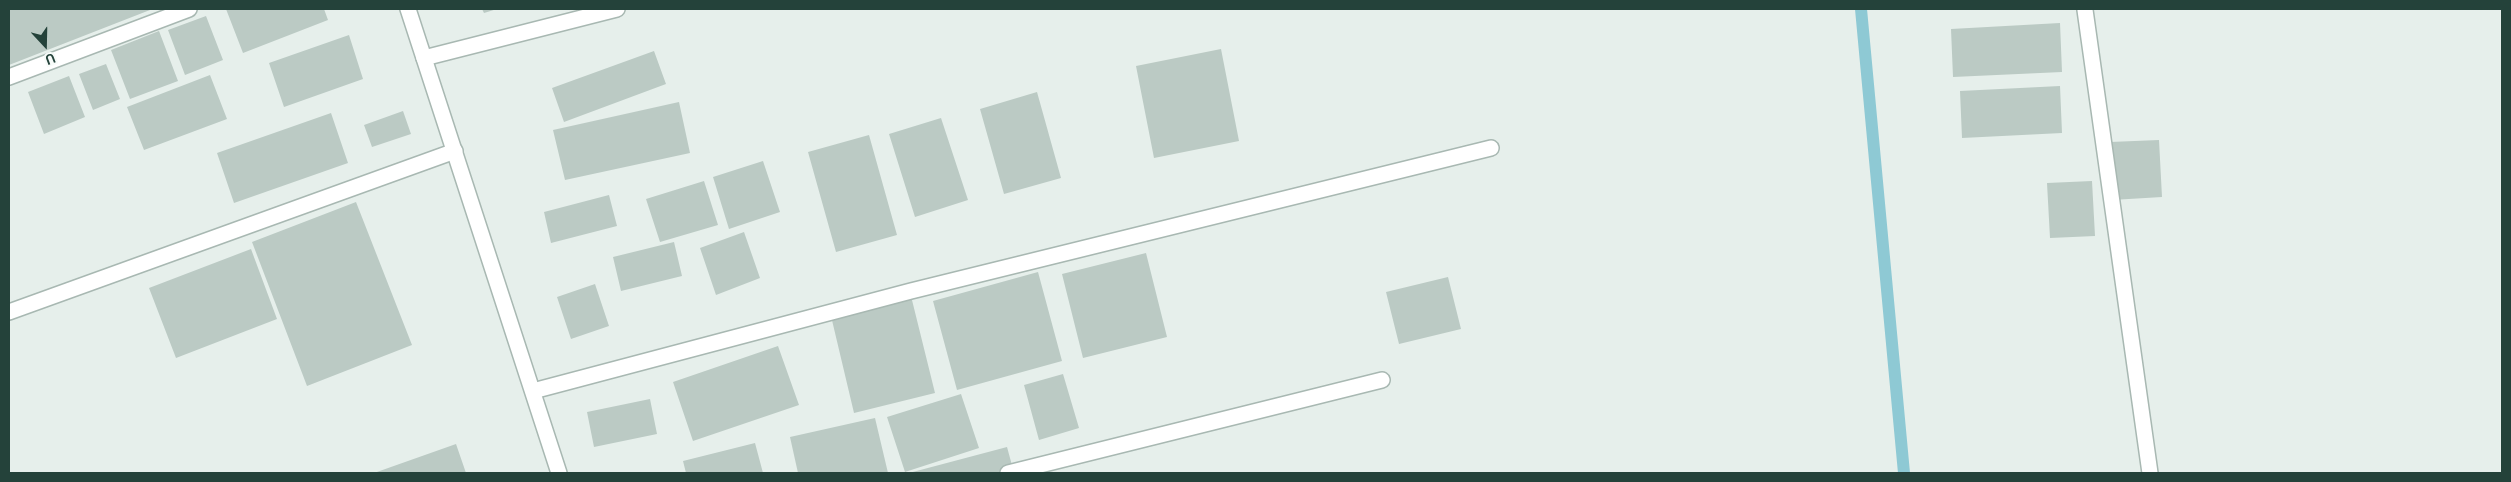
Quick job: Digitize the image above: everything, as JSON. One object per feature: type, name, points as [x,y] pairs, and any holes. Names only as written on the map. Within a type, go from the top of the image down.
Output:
[{"type":"street","points":[[9,77],[189,9]]},
{"type":"street","points":[[408,9],[559,473]]},
{"type":"street","points":[[424,58],[617,9]]},
{"type":"street","points":[[2086,10],[2150,473]]},
{"type":"street","points":[[533,390],[912,291],[1491,148]]},
{"type":"street","points":[[9,312],[455,152]]},
{"type":"street","points":[[1008,473],[1382,380]]},
{"type":"building","points":[[9,9],[150,9],[150,10],[9,65]]},
{"type":"building","points":[[226,9],[324,9],[328,20],[243,53]]},
{"type":"building","points":[[482,9],[497,9],[484,13]]},
{"type":"building","points":[[206,16],[223,60],[185,75],[168,30]]},
{"type":"building","points":[[2060,23],[2062,72],[1953,77],[1951,29]]},
{"type":"building","points":[[159,31],[178,81],[130,99],[111,50]]},
{"type":"building","points":[[349,35],[363,79],[284,107],[269,63]]},
{"type":"building","points":[[1221,49],[1239,141],[1154,158],[1136,66]]},
{"type":"building","points":[[654,51],[666,84],[564,122],[552,88]]},
{"type":"building","points":[[106,64],[120,99],[93,110],[79,74]]},
{"type":"building","points":[[210,75],[227,119],[144,150],[127,107]]},
{"type":"building","points":[[69,76],[85,117],[44,134],[28,92]]},
{"type":"building","points":[[2060,86],[2062,133],[1962,138],[1960,91]]},
{"type":"building","points":[[1037,92],[1061,178],[1004,194],[980,109]]},
{"type":"building","points":[[679,102],[690,153],[565,180],[553,130]]},
{"type":"building","points":[[403,111],[411,134],[372,147],[364,125]]},
{"type":"building","points":[[331,113],[348,163],[234,203],[217,153]]},
{"type":"building","points":[[941,118],[968,200],[915,217],[889,134]]},
{"type":"building","points":[[869,135],[897,235],[836,252],[808,152]]},
{"type":"building","points":[[2159,140],[2162,197],[2112,200],[2110,142]]},
{"type":"building","points":[[763,161],[780,212],[729,229],[713,177]]},
{"type":"building","points":[[704,181],[718,225],[660,242],[646,199]]},
{"type":"building","points":[[2092,181],[2095,236],[2050,238],[2047,183]]},
{"type":"building","points":[[609,195],[617,226],[551,243],[544,212]]},
{"type":"building","points":[[356,202],[412,345],[307,386],[252,242]]},
{"type":"building","points":[[744,232],[760,278],[716,295],[700,248]]},
{"type":"building","points":[[674,242],[682,276],[621,291],[613,257]]},
{"type":"building","points":[[251,249],[277,319],[176,358],[149,288]]},
{"type":"building","points":[[1146,253],[1167,337],[1083,358],[1062,274]]},
{"type":"building","points":[[1038,272],[1062,361],[957,390],[933,301]]},
{"type":"building","points":[[1448,277],[1461,329],[1399,344],[1386,292]]},
{"type":"building","points":[[595,284],[609,326],[571,339],[557,297]]},
{"type":"building","points":[[911,296],[935,393],[854,413],[831,316]]},
{"type":"building","points":[[778,346],[799,405],[693,441],[673,382]]},
{"type":"building","points":[[1063,374],[1079,428],[1039,440],[1024,385]]},
{"type":"building","points":[[961,394],[979,448],[905,472],[887,417]]},
{"type":"building","points":[[650,399],[657,434],[594,447],[587,412]]},
{"type":"building","points":[[875,418],[888,473],[798,473],[790,437]]},
{"type":"building","points":[[755,443],[763,473],[686,473],[683,461]]},
{"type":"building","points":[[456,444],[466,473],[374,473]]},
{"type":"building","points":[[1007,447],[1013,469],[997,473],[909,473]]},
{"type":"waterway","points":[[1861,9],[1904,473]]}]
